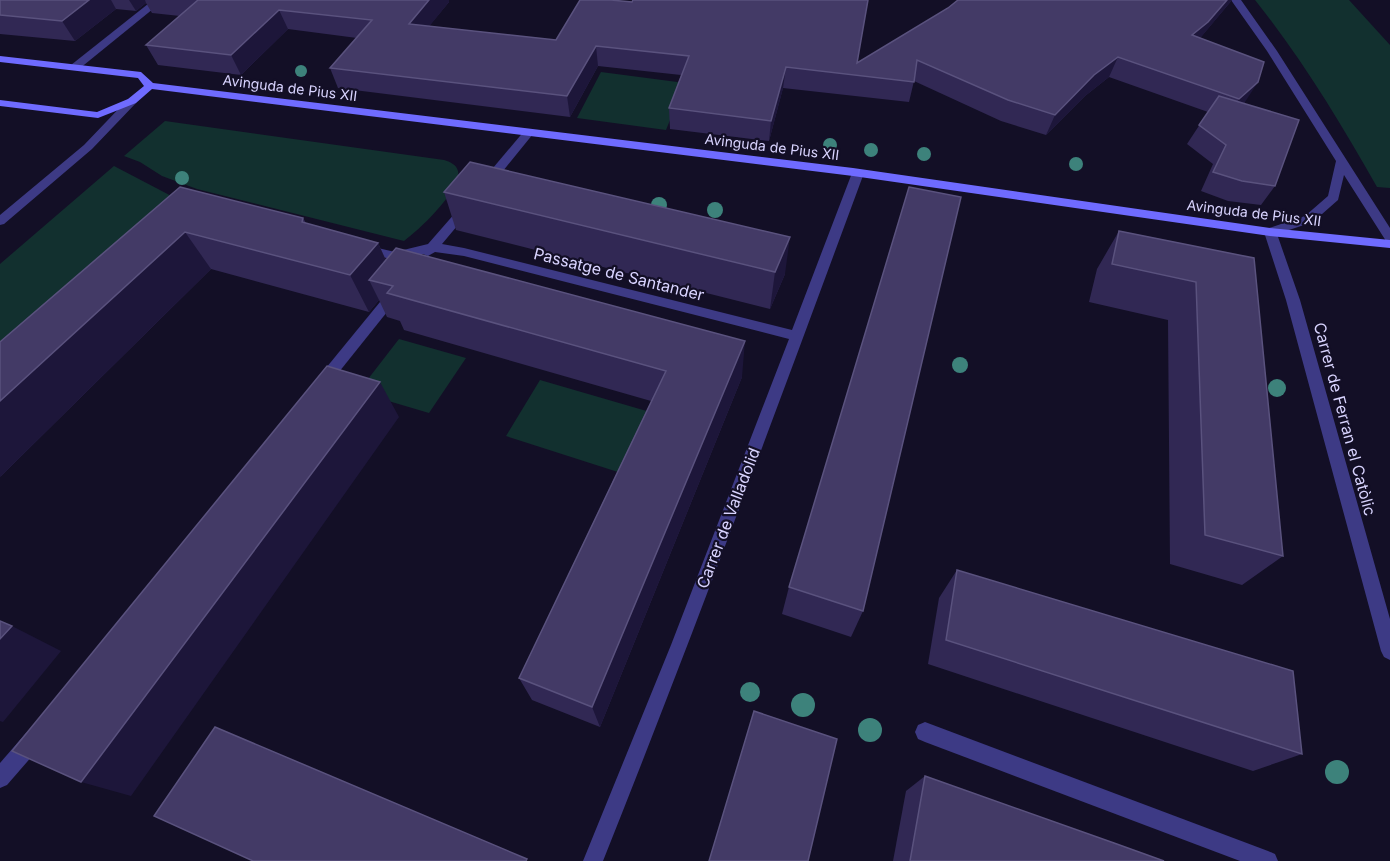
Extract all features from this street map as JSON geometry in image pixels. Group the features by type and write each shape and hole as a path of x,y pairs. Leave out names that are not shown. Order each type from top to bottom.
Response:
{"street":[{"path":"75,68 159,0"},
{"path":"1236,0 1272,51 1390,238"},
{"path":"0,60 141,75 150,86 132,101 116,121 88,147 0,221"},
{"name":"Avinguda de Pius XII","path":"150,86 858,173 1270,232 1390,244"},
{"path":"0,103 98,116 132,101"},
{"path":"418,265 529,132"},
{"path":"1270,232 1309,219 1334,197 1341,162"},
{"name":"Carrer de Valladolid","path":"594,861 680,645 858,173"},
{"name":"Carrer de Ferran el Catòlic","path":"1270,232 1293,300 1390,651"},
{"path":"350,245 394,256 433,247"},
{"name":"Passatge de Santander","path":"433,247 464,252 797,336"},
{"path":"314,392 403,283"},
{"path":"0,778 41,730"},
{"path":"925,732 1268,861"}],"green space":[{"path":"1255,0 1349,0 1390,45 1390,188 1377,187 1320,91"},
{"path":"601,72 685,83 666,130 577,118"},
{"path":"165,121 444,160 456,167 457,179 453,189 438,209 404,241 197,189 162,176 140,162 124,156"},
{"path":"114,166 179,200 0,357 0,264"},
{"path":"399,339 466,358 429,413 358,392"},
{"path":"540,380 650,412 621,473 506,436"}],"building":[{"path":"0,0 89,0 62,21 0,15"},
{"path":"198,0 429,0 409,24 556,40 580,0 632,2 633,0 868,0 857,63 958,0 1227,0 1208,22 1192,35 1264,62 1258,82 1239,99 1118,57 1094,75 1055,115 1008,100 917,60 914,82 786,67 771,121 669,108 689,56 596,46 567,96 330,68 372,20 279,10 231,55 146,45"},
{"path":"1219,96 1299,120 1275,186 1242,181 1213,172 1226,145 1199,125"},
{"path":"470,162 790,237 775,272 444,192"},
{"path":"180,187 303,218 302,222 378,243 350,275 185,232 0,401 0,342"},
{"path":"909,187 961,197 863,611 789,587"},
{"path":"1119,231 1254,258 1283,556 1205,535 1196,282 1112,264"},
{"path":"396,248 745,341 592,707 519,678 666,371 387,293 393,286 369,280"},
{"path":"327,366 380,382 81,782 12,751"},
{"path":"957,570 1293,671 1302,754 946,640"},
{"path":"0,621 12,626 0,639"},
{"path":"754,711 837,739 808,861 709,861"},
{"path":"215,727 527,859 526,861 253,861 154,816"},
{"path":"925,776 1114,843 1164,861 910,861"}]}
